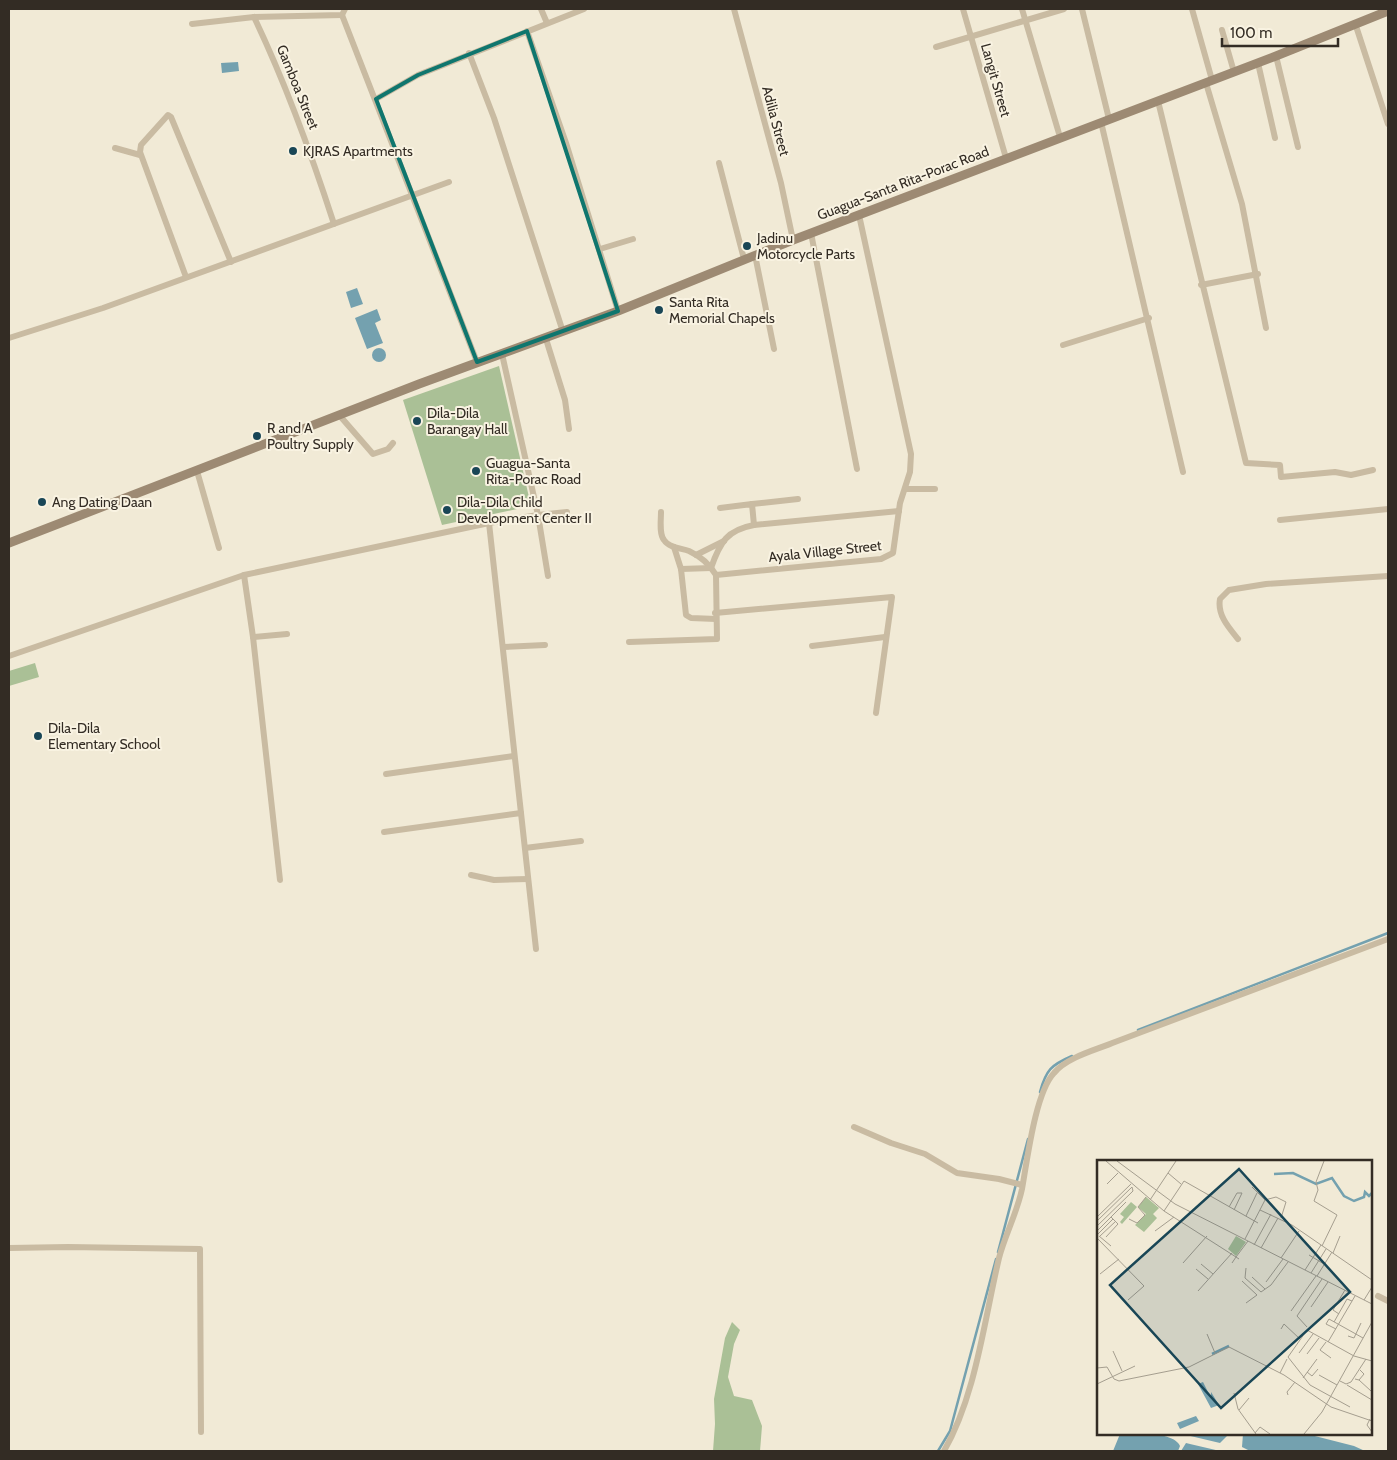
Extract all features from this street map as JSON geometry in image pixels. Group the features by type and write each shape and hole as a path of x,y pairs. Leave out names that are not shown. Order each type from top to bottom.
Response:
{"main road":[{"name":"Guagua-Santa Rita-Porac Road","path":"9,543 477,362 546,339 810,233 860,216 1060,137 1258,63 1388,10"}],"street":[{"path":"541,9 547,23"},
{"path":"376,99 418,75 584,9"},
{"name":"Adilia Street","path":"734,9 780,183 793,240"},
{"name":"Langit Street","path":"963,9 1006,158"},
{"path":"1022,9 1060,137"},
{"path":"936,47 1064,9"},
{"path":"1082,9 1183,472"},
{"path":"1192,9 1242,204 1266,328"},
{"path":"192,24 254,17 343,12 477,362"},
{"name":"Gamboa Street","path":"254,17 276,62 301,127 334,224"},
{"path":"1355,23 1388,124"},
{"path":"1222,30 1234,72"},
{"path":"527,31 600,249 618,311"},
{"path":"469,54 494,118 563,332"},
{"path":"1276,56 1298,147"},
{"path":"1258,63 1275,138"},
{"path":"1158,101 1201,285 1246,463 1280,465 1281,477 1335,472 1351,474 1373,470"},
{"path":"186,277 140,155 141,145 164,118 170,115 231,262"},
{"path":"115,148 140,155"},
{"path":"719,163 744,259"},
{"path":"9,338 102,308 449,182"},
{"name":"Ayala Village Street","path":"716,575 887,558 895,549 899,511 910,472 911,454 860,216"},
{"path":"810,233 857,469"},
{"path":"600,249 633,239"},
{"path":"755,255 774,349"},
{"path":"1201,285 1257,274"},
{"path":"1063,345 1148,318"},
{"path":"546,339 565,400 569,430"},
{"path":"502,354 538,515 548,576"},
{"path":"340,416 373,454 388,449 393,443"},
{"path":"197,471 219,548"},
{"path":"906,489 935,488"},
{"path":"720,508 798,499"},
{"path":"752,504 754,525"},
{"path":"1280,520 1388,509"},
{"path":"711,568 717,552 735,530 754,525 899,511"},
{"path":"9,656 244,575 489,523 567,512"},
{"path":"629,642 717,640 715,616 716,575 696,555 674,547 663,539 661,512"},
{"path":"489,523 536,949"},
{"path":"696,555 725,540"},
{"path":"674,547 681,569 686,615 691,618 892,597 876,713"},
{"path":"681,569 711,568"},
{"path":"244,575 253,637 280,880"},
{"path":"1238,639 1219,610 1220,599 1229,590 1266,584 1388,576"},
{"path":"253,637 288,634"},
{"path":"812,646 885,638"},
{"path":"502,647 545,645"},
{"path":"386,774 514,756"},
{"path":"384,832 521,813"},
{"path":"524,848 581,841"},
{"path":"471,875 494,880 528,879"},
{"path":"944,1451 964,1409 1018,1184 1046,1086 1054,1072 1060,1067 1123,1039 1388,939"},
{"path":"854,1127 925,1154 957,1173 1018,1184"},
{"path":"9,1248 200,1249 201,1432"},
{"path":"1378,1296 1388,1301"}],"highlighted area":[{"path":"527,31 618,311 477,362 376,99 418,75"}],"green space":[{"path":"499,366 531,506 442,525 403,400"},
{"path":"35,663 39,677 9,686 9,671"},
{"path":"732,1322 740,1330 734,1344 728,1377 734,1396 752,1400 762,1426 760,1451 713,1451 714,1399 725,1338"}],"water":[{"path":"238,62 239,71 222,73 221,63"},
{"path":"357,288 363,304 351,308 346,292"},
{"path":"377,309 381,320 375,323 383,343 367,349 355,318"},
{"path":"376,348 382,348 386,355 382,362 376,362 372,358 372,352"},
{"path":"1120,1435 1162,1436 1176,1441 1180,1446 1178,1451 1113,1451"},
{"path":"1186,1435 1228,1435 1220,1443"},
{"path":"1243,1435 1311,1435 1354,1446 1365,1451 1250,1451 1242,1447"},
{"path":"1186,1443 1190,1444 1220,1451 1181,1451"}],"waterway":[{"path":"1138,1030 1388,933"},
{"path":"1040,1092 1050,1069 1072,1056"},
{"path":"998,1252 1028,1139"},
{"path":"938,1451 950,1431 996,1259"}],"place":[{"name":"KJRAS Apartments","path":"293,151"},
{"name":"Jadinu Motorcycle Parts","path":"747,246"},
{"name":"Santa Rita Memorial Chapels","path":"659,310"},
{"name":"Dila-Dila Barangay Hall","path":"417,421"},
{"name":"R and A Poultry Supply","path":"257,436"},
{"name":"Guagua-Santa Rita-Porac Road","path":"476,471"},
{"name":"Ang Dating Daan","path":"42,502"},
{"name":"Dila-Dila Child Development Center II","path":"447,510"},
{"name":"Dila-Dila Elementary School","path":"38,736"}]}
